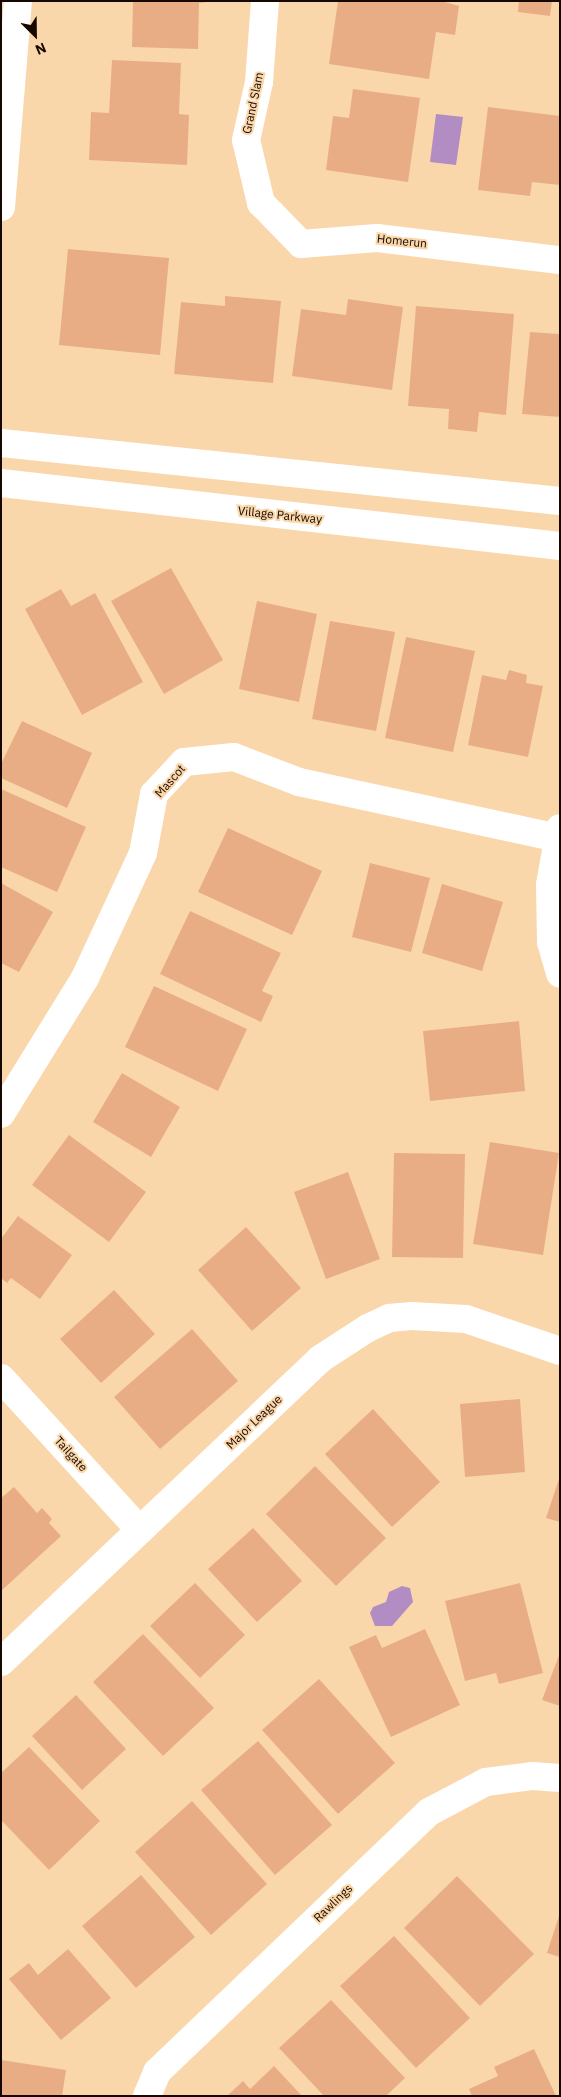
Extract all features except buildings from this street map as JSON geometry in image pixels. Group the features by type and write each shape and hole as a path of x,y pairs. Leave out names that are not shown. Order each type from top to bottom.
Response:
{"street":[{"path":"1,207 18,1"},
{"name":"Grand Slam","path":"262,203 246,140 260,82 265,1"},
{"name":"Homerun","path":"262,203 301,244 378,238 560,260"},
{"path":"1,443 560,501"},
{"name":"Village Parkway","path":"1,483 560,546"},
{"name":"Mascot","path":"1,1114 85,978 143,854 154,794 184,762 234,757 299,782 558,833"},
{"path":"558,833 550,885 550,923 551,942 560,974"},
{"name":"Major League","path":"1,1662 320,1359 368,1328 389,1318 466,1319 560,1350"},
{"name":"Tailgate","path":"1,1378 140,1530"},
{"name":"Rawlings","path":"147,2096 157,2072 429,1812 486,1782 532,1776 560,1778"}],"shaded area":[{"path":"436,114 463,117 456,165 430,162"},
{"path":"402,1586 410,1588 413,1602 392,1626 375,1626 370,1613 373,1607 386,1602 389,1592"}]}
